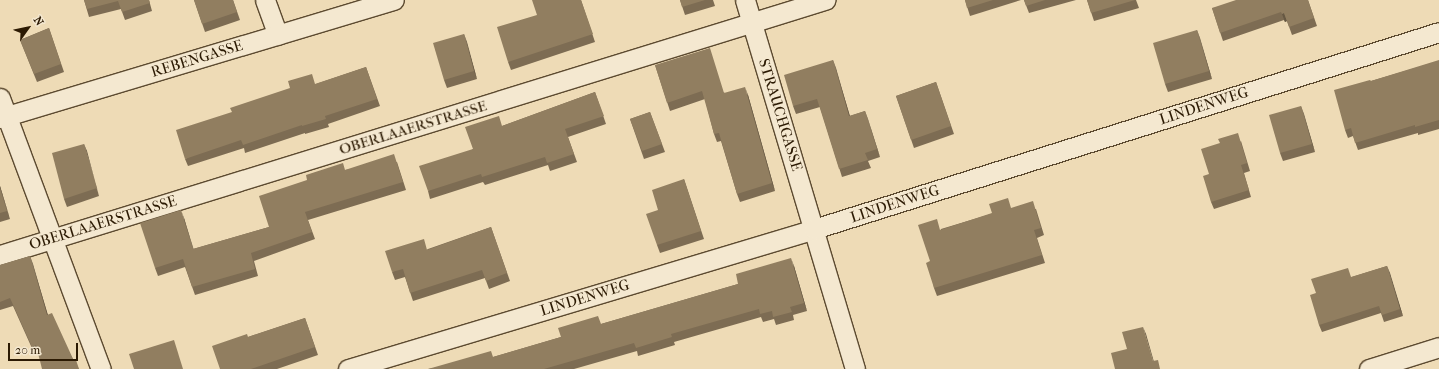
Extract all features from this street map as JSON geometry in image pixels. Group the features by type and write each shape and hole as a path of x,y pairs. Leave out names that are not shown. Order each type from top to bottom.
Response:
{"street":[{"path":"266,0 278,35"},
{"name":"REBENGASSE","path":"3,117 394,0"},
{"name":"STRAUCHGASSE","path":"745,0 855,369"},
{"name":"OBERLAAERSTRASSE","path":"0,254 825,0"},
{"name":"LINDENWEG","path":"348,369 814,229 1439,32"},
{"path":"0,98 3,117 52,239 101,369"},
{"path":"1369,369 1439,347"}],"building":[{"path":"84,0 149,0 150,3 122,12 118,1 87,9"},
{"path":"194,0 233,0 237,12 202,24"},
{"path":"532,0 581,0 593,34 508,62 497,27 537,15"},
{"path":"680,0 705,0 682,7"},
{"path":"965,0 993,0 967,8"},
{"path":"1024,0 1045,0 1026,6"},
{"path":"1087,0 1135,0 1091,13"},
{"path":"1236,0 1308,0 1314,18 1289,27 1284,13 1282,14 1281,12 1220,33 1212,8"},
{"path":"49,28 61,64 34,74 20,40"},
{"path":"1197,30 1209,71 1165,84 1153,43"},
{"path":"464,34 474,71 444,80 433,43"},
{"path":"710,48 724,93 745,87 772,183 737,194 719,133 714,134 702,91 667,103 655,65"},
{"path":"833,60 849,116 865,111 877,149 865,153 868,160 839,169 817,99 793,106 784,75"},
{"path":"1439,60 1439,120 1415,127 1415,125 1355,143 1351,128 1345,130 1334,90 1370,80 1371,81"},
{"path":"366,67 377,99 325,116 326,119 302,125 243,145 241,140 185,159 176,130 232,112 230,108 290,88 288,81 312,74 315,84"},
{"path":"936,82 951,126 911,140 896,96"},
{"path":"595,92 604,116 565,129 574,154 547,163 545,157 482,177 481,174 428,191 419,166 473,149 465,127 499,116 502,126"},
{"path":"1301,106 1312,144 1280,153 1269,115"},
{"path":"650,112 662,144 642,151 630,119"},
{"path":"1238,133 1247,163 1241,165 1249,190 1211,202 1203,176 1209,174 1201,149 1220,143 1218,139"},
{"path":"84,144 97,188 64,199 52,153"},
{"path":"394,154 403,182 305,212 312,232 251,253 255,269 192,287 183,259 155,268 140,223 181,210 193,249 269,227 259,196 307,180 306,175 343,163 345,170"},
{"path":"684,179 701,231 657,245 646,214 658,210 652,190"},
{"path":"0,188 7,211 0,213"},
{"path":"1008,198 1011,208 1033,201 1041,228 1034,230 1042,255 934,288 926,263 930,261 918,225 937,219 940,230 992,213 989,204"},
{"path":"491,227 507,273 486,281 482,270 410,293 403,269 392,272 385,251 424,239 427,250"},
{"path":"30,256 47,315 52,313 74,361 76,360 79,369 42,369 36,345 32,347 10,298 0,302 0,265"},
{"path":"791,258 804,303 790,307 792,312 773,317 772,311 760,314 759,309 671,334 672,337 636,348 634,343 544,369 428,369 491,351 493,357 561,337 558,328 598,316 601,324 738,284 736,274"},
{"path":"1387,266 1400,309 1382,315 1379,306 1319,325 1310,295 1316,293 1311,279 1348,268 1351,277"},
{"path":"305,318 315,347 251,369 220,369 212,346 247,334 248,337"},
{"path":"1143,327 1153,361 1158,360 1160,369 1115,369 1111,353 1127,349 1122,332"},
{"path":"174,340 183,369 134,369 129,354"}]}
